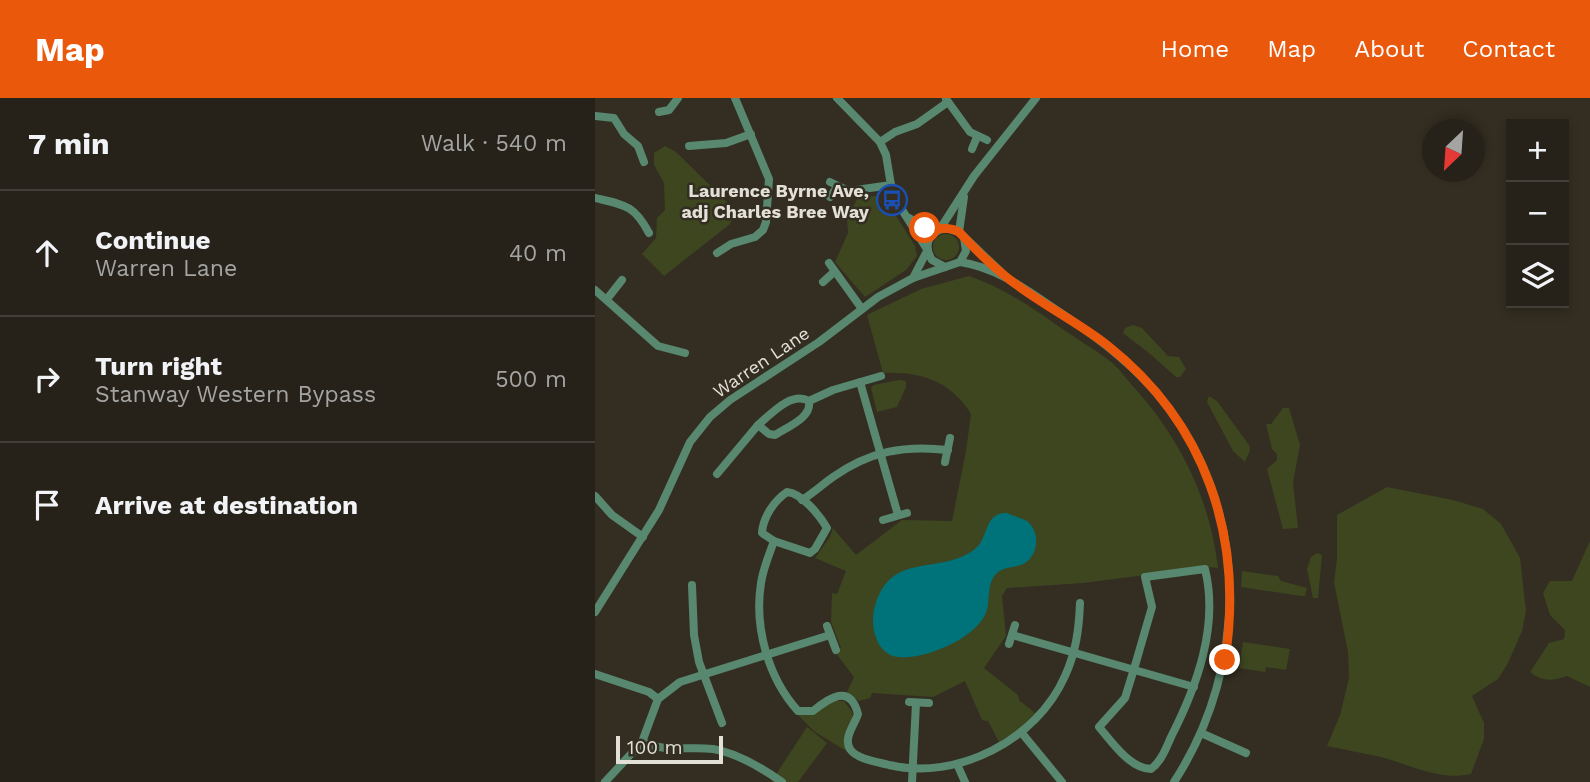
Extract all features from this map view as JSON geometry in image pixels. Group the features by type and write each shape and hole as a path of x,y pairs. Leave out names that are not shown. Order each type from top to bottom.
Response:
{"street":[{"path":"659,112 669,110 678,98"},
{"path":"717,253 731,244 755,237 766,222 769,179 735,98"},
{"path":"837,98 880,142 897,202 932,260 945,267"},
{"path":"913,278 927,250 928,240 1036,98"},
{"path":"880,142 895,132 917,124 947,100 967,128 987,140"},
{"path":"595,116 614,118 624,134 638,146 644,162"},
{"path":"688,146 726,143 751,134"},
{"path":"972,149 977,136"},
{"path":"830,197 833,184 854,191 891,186"},
{"path":"967,187 959,221 966,251 960,262 1005,276"},
{"path":"595,198 631,207 649,233"},
{"path":"907,217 925,228 950,228 961,235 1005,276 1083,328 1139,374 1161,398 1182,428 1201,464 1226,539 1231,599 1225,660 1218,689 1201,733 1174,782"},
{"name":"Warren Lane","path":"595,612 659,510 690,442 710,417 862,309 913,278 960,262"},
{"path":"829,263 862,309"},
{"path":"823,282 835,272"},
{"path":"607,299 622,280"},
{"path":"595,290 658,346 685,353"},
{"path":"673,351 675,342"},
{"path":"809,401 881,376"},
{"path":"860,382 898,515"},
{"path":"717,474 758,425 778,408 794,398 809,401"},
{"path":"758,425 775,436 807,414 809,401"},
{"path":"945,462 950,438"},
{"path":"802,500 834,476 880,452 914,448 948,450"},
{"path":"787,492 794,492 827,528 810,553 774,541 764,536 763,521 787,492"},
{"path":"595,496 612,515 643,537"},
{"path":"883,520 907,513"},
{"path":"774,541 761,583 761,631 767,655 789,700 798,711 813,711 829,697 842,695 852,701 857,714 848,740 850,750 856,755 878,762 912,768 957,764 1000,747 1021,732 1044,711 1065,677 1079,631 1080,603"},
{"path":"1205,569 1210,598 1200,668 1188,704 1160,758 1151,769 1144,769 1128,759 1099,727 1125,698 1134,669 1151,607 1145,577 1205,569"},
{"path":"692,585 694,635 702,674 722,723"},
{"path":"1015,625 1011,639 1074,652 1194,687"},
{"path":"605,782 642,742 658,699 680,681 767,655 829,630 836,650"},
{"path":"595,674 649,692 658,699"},
{"path":"912,782 913,703 929,703"},
{"path":"1021,732 1062,782"},
{"path":"1201,733 1246,753"},
{"path":"642,742 660,750 695,748 736,755 768,778 782,782"},
{"path":"957,764 965,782"}],"green space":[{"path":"665,146 676,152 734,209 734,216 730,224 664,276 642,254 656,238 657,218 665,210 664,183 654,165 654,153"},
{"path":"881,196 915,246 917,256 906,270 865,297 835,262 848,233 847,219 858,197"},
{"path":"946,234 955,238 959,247 955,256 946,260 937,256 933,247 937,238"},
{"path":"969,276 1028,305 1113,363 1121,372 1164,425 1189,469 1208,517 1218,568 1083,583 1007,588 1002,596 1006,636 984,668 1018,695 1019,700 1035,713 1019,729 999,742 988,721 982,720 965,681 933,697 872,693 870,698 859,701 847,692 854,677 835,652 841,648 831,622 832,593 837,594 846,571 815,558 833,528 856,555 902,520 952,521 971,414 954,393 933,380 910,374 883,373 867,315 921,289"},
{"path":"1133,325 1142,328 1168,356 1179,357 1186,369 1180,377 1176,377 1123,333 1125,328"},
{"path":"899,380 906,381 906,387 897,407 877,412 871,388"},
{"path":"1209,396 1217,401 1249,445 1250,450 1245,462 1233,451 1207,402"},
{"path":"1283,408 1289,408 1300,445 1293,483 1298,528 1283,529 1267,469 1277,460 1277,454 1272,449 1266,424 1271,424"},
{"path":"1387,487 1483,509 1501,524 1520,558 1526,611 1522,631 1498,679 1472,696 1484,723 1484,739 1471,774 1436,774 1381,757 1327,746 1340,715 1349,678 1348,652 1334,582 1337,515"},
{"path":"1590,541 1590,687 1567,676 1548,680 1539,678 1530,672 1549,643 1564,639 1565,630 1550,615 1543,593 1550,581 1572,581"},
{"path":"1317,553 1322,555 1318,598 1313,598 1307,569 1311,557"},
{"path":"1242,571 1278,576 1281,581 1307,588 1305,596 1241,587"},
{"path":"1243,642 1290,649 1286,670 1266,667 1265,672 1239,668"},
{"path":"833,701 844,701 853,713 845,747 848,752 815,732 797,714 810,715"},
{"path":"807,727 827,743 798,782 771,782"}],"water":[{"path":"1007,513 1031,525 1036,536 1035,548 1025,563 1002,570 993,578 987,610 975,628 943,648 919,655 897,657 884,650 876,638 873,616 882,589 892,577 904,570 961,557 975,549 994,517"}],"place":[{"name":"Laurence Byrne Ave, adj Charles Bree Way","path":"892,200"}],"route":[{"path":"925,228 936,231 950,228 959,232 1005,276 1108,347 1161,398 1182,428 1209,482 1226,539 1231,599 1225,660"}]}
